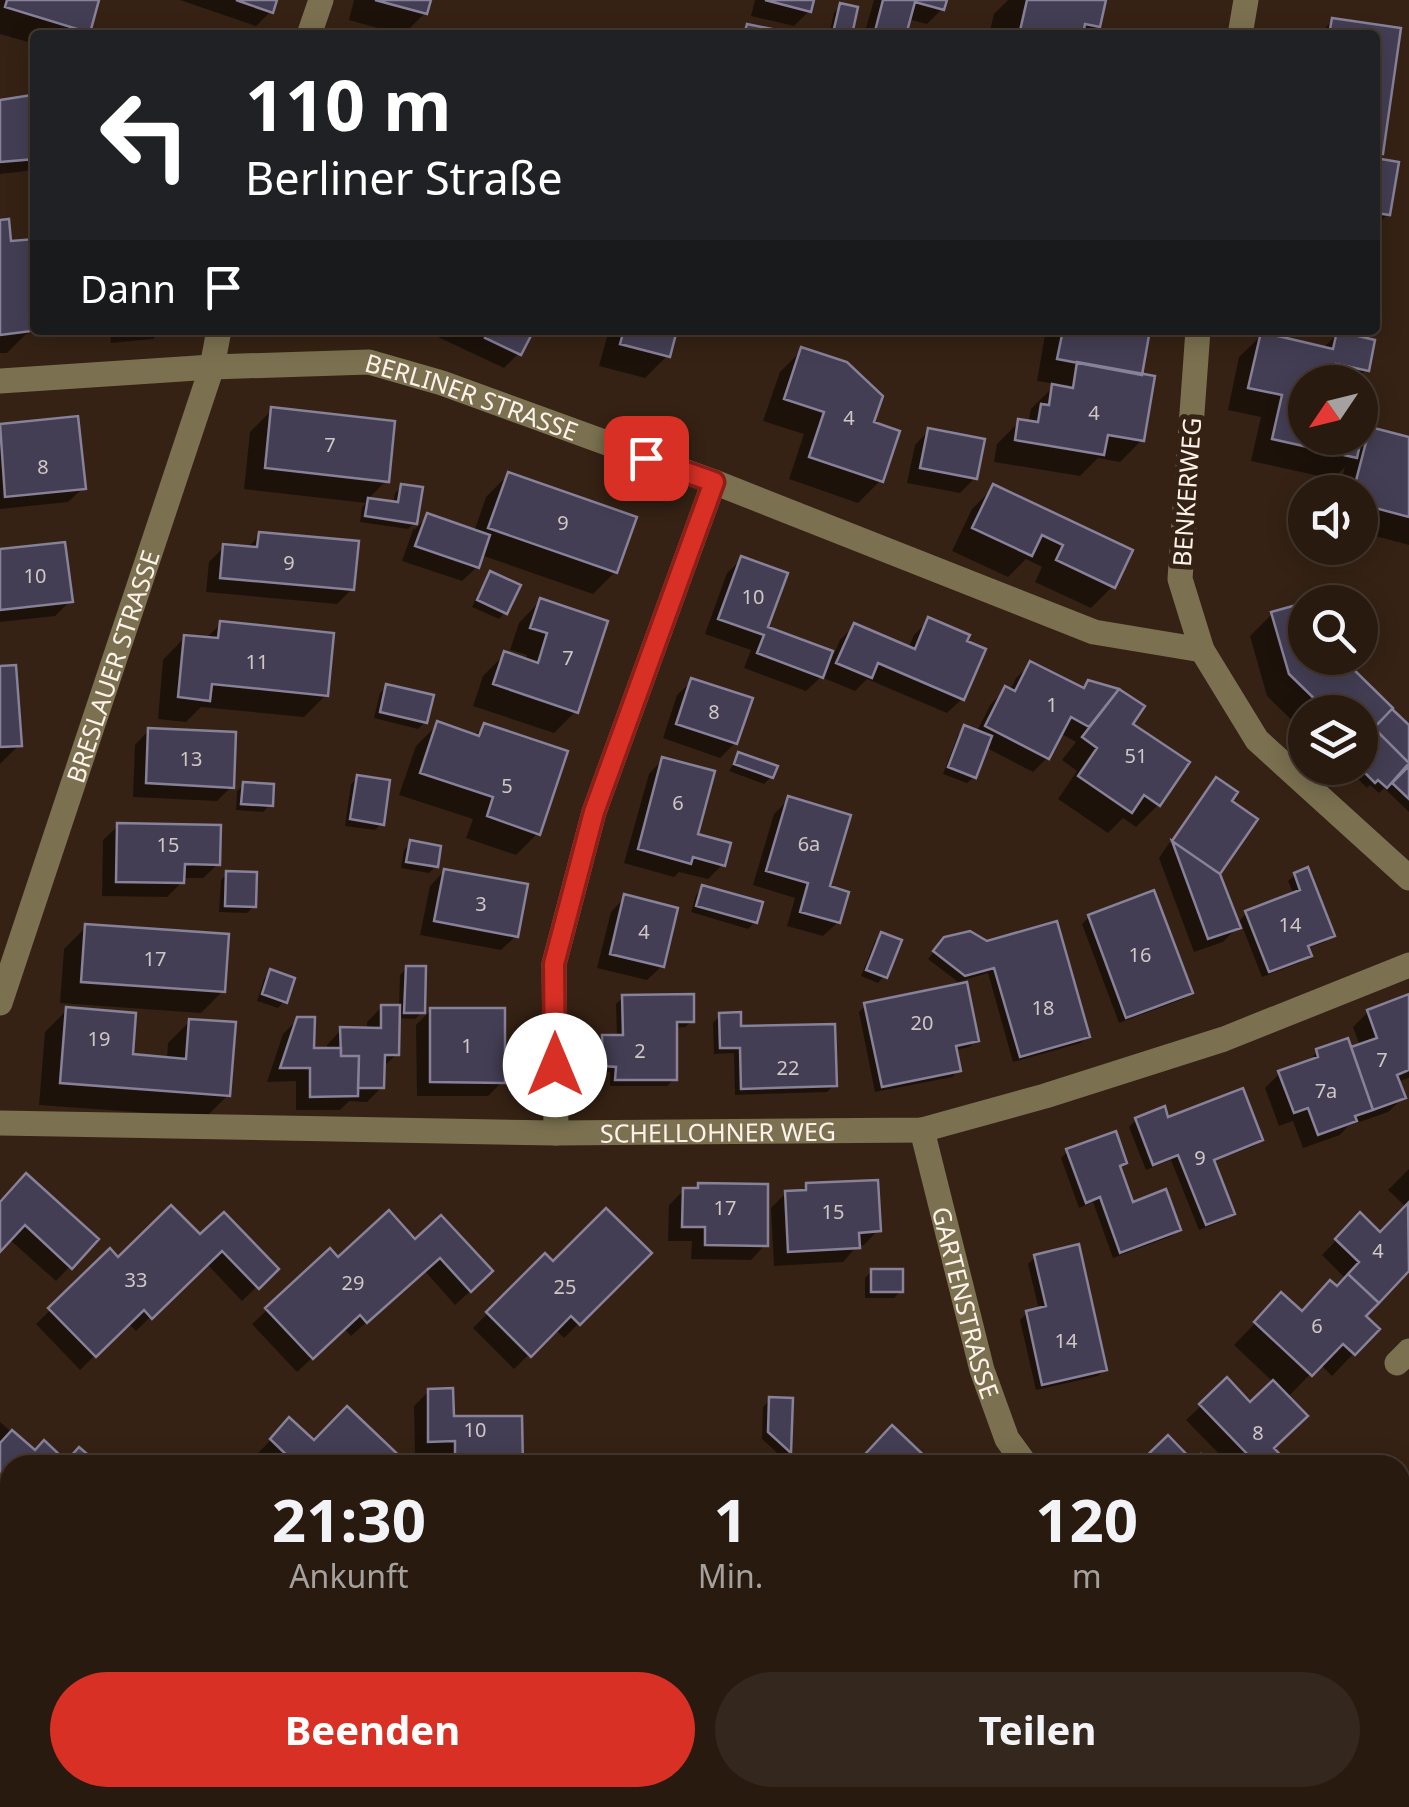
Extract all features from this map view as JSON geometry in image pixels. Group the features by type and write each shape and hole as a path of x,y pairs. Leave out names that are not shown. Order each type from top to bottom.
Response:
{"street":[{"path":"311,30 321,0"},
{"path":"1241,30 1246,0"},
{"name":"BRESLAUER STRASSE","path":"0,1002 212,366 218,335"},
{"name":"BENKERWEG","path":"1198,335 1180,579 1202,650 1257,740 1409,878"},
{"name":"BERLINER STRASSE","path":"0,381 212,366 369,362 442,383 714,482 1094,632 1202,650"},
{"path":"556,1133 554,964 594,812 714,482"},
{"name":"SCHELLOHNER WEG","path":"0,1123 556,1133 922,1130 1224,1039 1409,965"},
{"name":"GARTENSTRASSE","path":"922,1130 982,1370 1007,1439 1019,1455"}],"building":[{"path":"7,0 99,0 91,30 5,7"},
{"path":"236,0 277,0 273,13"},
{"path":"375,0 431,0 427,14"},
{"path":"765,0 814,0 811,12"},
{"path":"883,0 947,0 944,10 915,2 907,30 875,30"},
{"path":"1027,0 1106,0 1100,27 1085,24 1084,30 1020,30"},
{"path":"840,3 858,7 853,30 834,30"},
{"path":"1332,18 1401,28 1383,154 1380,30 1330,30"},
{"path":"747,24 777,30 745,30"},
{"path":"30,95 30,159 0,162 0,100"},
{"path":"1380,159 1399,162 1390,215 1380,214"},
{"path":"9,219 11,241 30,239 30,331 0,335 0,220"},
{"path":"486,335 531,335 521,355 485,338"},
{"path":"623,335 676,335 670,357 620,344"},
{"path":"1062,335 1149,335 1142,375 1057,359"},
{"path":"1260,335 1333,349 1336,335 1375,340 1370,365 1288,365 1288,443 1272,439 1282,395 1248,388"},
{"path":"801,347 847,362 883,396 874,422 900,431 883,482 809,457 824,412 784,399"},
{"path":"1077,362 1155,376 1144,441 1108,435 1104,455 1015,440 1018,419 1038,422 1041,404 1049,405 1052,384 1073,388"},
{"path":"271,407 395,421 389,482 265,468"},
{"path":"78,416 86,489 5,497 0,424"},
{"path":"928,428 985,439 977,479 920,468"},
{"path":"1378,429 1409,437 1409,517 1378,509 1378,475 1357,475 1363,455 1378,455"},
{"path":"508,472 637,517 617,573 488,528"},
{"path":"401,484 423,487 417,524 365,516 368,498 398,502"},
{"path":"993,484 1133,550 1115,588 1056,560 1063,545 1042,535 1032,556 972,528"},
{"path":"427,513 490,535 479,568 415,546"},
{"path":"259,532 359,541 354,590 220,578 223,544 257,547"},
{"path":"65,542 73,602 0,610 0,549"},
{"path":"741,556 788,573 768,627 833,651 823,678 757,653 764,635 718,619"},
{"path":"490,571 521,585 507,614 477,600"},
{"path":"540,598 608,621 578,713 493,684 504,651 538,663 547,633 530,628"},
{"path":"1288,608 1288,671 1271,612"},
{"path":"928,617 970,635 967,641 986,649 964,700 878,663 872,678 836,663 854,623 915,649"},
{"path":"220,621 334,633 328,696 212,684 210,701 178,697 184,635 218,638"},
{"path":"1030,661 1084,688 1088,680 1119,689 1089,727 1071,717 1049,759 985,726 1005,686 1015,691"},
{"path":"16,665 22,746 0,747 0,666"},
{"path":"1290,675 1359,675 1393,708 1378,723 1378,695 1311,695"},
{"path":"691,678 753,698 737,744 676,724"},
{"path":"386,684 434,695 427,723 380,712"},
{"path":"1119,689 1145,706 1133,724 1190,762 1160,806 1144,795 1132,813 1078,776 1097,748 1082,737"},
{"path":"1392,709 1409,725 1409,763 1378,732 1378,724"},
{"path":"437,721 479,736 484,723 568,751 540,835 487,816 493,797 420,773"},
{"path":"964,725 992,736 976,778 948,767"},
{"path":"148,728 236,732 234,788 146,783"},
{"path":"1378,732 1409,763 1387,788 1378,780"},
{"path":"738,752 778,766 773,778 734,764"},
{"path":"662,757 715,771 698,834 731,843 725,866 693,857 691,864 638,849"},
{"path":"1409,766 1409,799 1392,783"},
{"path":"357,775 390,780 384,825 350,819"},
{"path":"1216,777 1238,792 1232,801 1258,819 1220,874 1172,841"},
{"path":"243,782 274,784 273,806 241,804"},
{"path":"788,796 851,815 830,886 849,892 840,923 800,912 808,883 766,871"},
{"path":"117,823 221,825 220,865 185,864 184,883 116,882"},
{"path":"410,840 441,846 438,867 406,862"},
{"path":"1172,841 1220,874 1241,928 1208,939"},
{"path":"1308,867 1335,936 1308,946 1312,956 1269,972 1245,911 1300,890 1294,873"},
{"path":"444,869 528,884 518,937 434,921"},
{"path":"226,871 257,872 256,907 225,906"},
{"path":"702,885 763,902 757,923 696,906"},
{"path":"1154,890 1193,993 1126,1018 1088,915"},
{"path":"624,894 678,908 664,967 610,954"},
{"path":"1057,921 1090,1037 1020,1057 994,968 965,976 933,951 944,937 970,931 987,941"},
{"path":"85,924 229,934 225,992 81,982"},
{"path":"881,932 902,940 887,978 866,970"},
{"path":"406,966 426,966 425,1013 404,1013"},
{"path":"270,969 295,978 287,1003 262,994"},
{"path":"967,982 979,1041 956,1046 961,1071 882,1087 864,1003"},
{"path":"694,994 694,1022 677,1022 677,1080 615,1080 616,1067 603,1066 602,1035 623,1035 622,995"},
{"path":"1409,994 1409,1070 1397,1075 1406,1098 1373,1110 1351,1047 1377,1038 1367,1010"},
{"path":"381,1005 400,1005 399,1055 385,1055 384,1088 358,1088 359,1056 341,1056 340,1027 381,1028"},
{"path":"66,1007 136,1013 133,1054 186,1059 189,1019 236,1022 230,1096 60,1083"},
{"path":"430,1008 505,1008 505,1083 430,1082"},
{"path":"741,1012 741,1026 835,1024 837,1086 741,1089 740,1048 720,1048 719,1013"},
{"path":"297,1017 315,1017 314,1048 341,1048 341,1056 359,1056 358,1096 310,1097 310,1068 280,1068"},
{"path":"1348,1038 1373,1110 1355,1116 1357,1121 1318,1135 1308,1108 1294,1113 1278,1071 1318,1057 1316,1049"},
{"path":"1243,1088 1263,1140 1214,1160 1235,1214 1206,1225 1178,1155 1153,1165 1135,1118 1165,1106 1168,1117"},
{"path":"1116,1131 1127,1163 1120,1166 1133,1202 1166,1189 1181,1230 1120,1253 1100,1197 1086,1203 1066,1149"},
{"path":"26,1173 99,1239 72,1269 25,1225 0,1252 0,1202"},
{"path":"878,1180 881,1231 859,1233 860,1248 788,1252 785,1191 806,1190 806,1183"},
{"path":"698,1183 768,1184 768,1246 705,1245 705,1227 682,1227 683,1188 698,1188"},
{"path":"1408,1203 1409,1271 1379,1303 1348,1274 1359,1262 1335,1239 1360,1212 1380,1232"},
{"path":"171,1205 200,1234 224,1212 279,1269 259,1289 222,1251 152,1319 144,1310 96,1357 48,1308 110,1248 118,1257"},
{"path":"606,1208 652,1253 580,1325 571,1316 531,1357 486,1312 545,1253 553,1261"},
{"path":"389,1210 415,1239 441,1215 493,1271 471,1292 440,1258 367,1323 360,1315 313,1359 265,1308 330,1248 338,1257"},
{"path":"1079,1244 1107,1370 1042,1385 1026,1311 1046,1306 1034,1255"},
{"path":"871,1269 903,1269 903,1292 871,1292"},
{"path":"1348,1274 1379,1303 1366,1316 1380,1329 1355,1355 1343,1344 1312,1376 1254,1322 1281,1292 1302,1311 1330,1280 1337,1286"},
{"path":"1227,1377 1250,1402 1273,1380 1308,1416 1274,1448 1281,1455 1248,1455 1199,1404"},
{"path":"453,1388 454,1416 522,1416 523,1455 455,1455 455,1441 428,1442 428,1389"},
{"path":"769,1397 793,1398 791,1453 768,1432"},
{"path":"347,1406 398,1455 287,1455 270,1439 289,1417 314,1440"},
{"path":"892,1425 924,1455 864,1455"},
{"path":"12,1430 35,1450 44,1440 60,1455 0,1455 0,1443"},
{"path":"1168,1435 1187,1455 1147,1455"},
{"path":"79,1447 88,1455 72,1455"}],"route":[{"path":"555,1065 554,964 594,812 714,482 646,458"}]}
